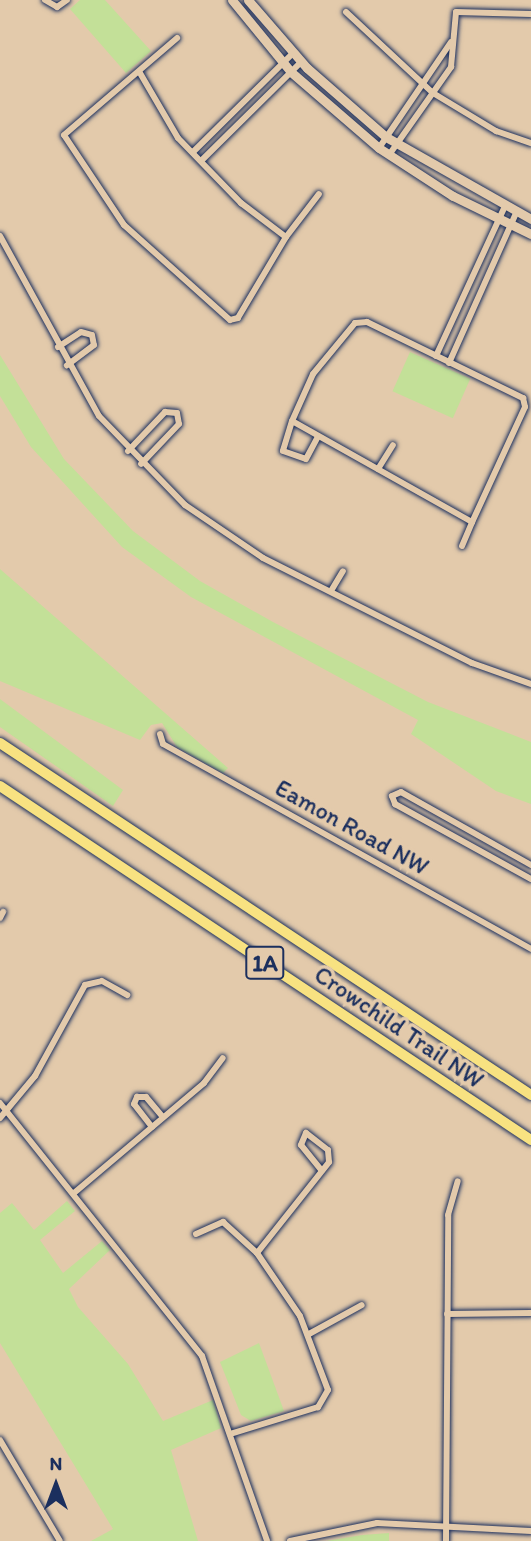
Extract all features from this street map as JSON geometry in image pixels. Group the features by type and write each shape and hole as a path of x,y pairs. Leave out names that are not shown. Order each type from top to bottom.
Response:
{"highway":[{"name":"Crowchild Trail NW","path":"0,743 531,1096"},
{"name":"Crowchild Trail NW","path":"0,786 531,1140"}],"street":[{"path":"45,0 57,7 67,0"},
{"path":"232,0 291,72 379,148 498,220 531,234"},
{"path":"248,0 301,62 386,137 504,208 531,219"},
{"path":"346,12 433,93 496,131 531,143"},
{"path":"389,155 451,67 456,12 531,14"},
{"path":"177,38 64,135 124,225 230,320 238,318 286,237 319,194"},
{"path":"379,148 425,86 452,40"},
{"path":"193,152 293,53"},
{"path":"201,161 301,62"},
{"path":"139,73 201,161 286,237"},
{"path":"436,356 504,208"},
{"path":"449,363 516,213"},
{"path":"0,236 67,365 128,451 219,532 472,663 531,684"},
{"path":"318,436 306,459 283,451 292,421 313,374 355,323 367,322 523,398 526,407 462,546"},
{"path":"58,347 81,332 92,335 94,345 67,365"},
{"path":"128,451 165,412 177,413 179,424 141,464"},
{"path":"292,421 472,522"},
{"path":"379,469 393,445"},
{"path":"331,591 343,571"},
{"name":"Eamon Road NW","path":"160,734 163,744 531,949"},
{"path":"531,865 401,792 392,796 395,804 531,879"},
{"path":"0,1118 35,1076 85,985 102,981 127,995"},
{"path":"74,1193 163,1118 223,1058"},
{"path":"152,1126 136,1107 137,1097 146,1097 163,1118"},
{"path":"0,1103 193,1342 233,1433 267,1541"},
{"path":"257,1253 321,1170 328,1150 306,1133 301,1144 321,1170"},
{"path":"446,1541 448,1214 458,1181"},
{"path":"197,1234 223,1222 257,1253 309,1334 328,1390 325,1401 233,1433"},
{"path":"309,1334 362,1305"},
{"path":"447,1314 531,1313"},
{"path":"0,1440 60,1541"},
{"path":"290,1541 366,1523 446,1524 531,1531"}],"green space":[{"path":"80,0 105,0 151,51 126,73 70,9"},
{"path":"410,352 470,379 453,418 393,391"},
{"path":"0,355 64,459 133,531 200,581 273,622 428,702 531,742 531,804 496,791 411,734 418,720 191,597 122,547 31,447 0,396"},
{"path":"0,569 228,768 223,773 177,747 162,723 151,725 140,740 0,681"},
{"path":"0,699 123,790 113,806 0,727"},
{"path":"67,1201 75,1211 40,1240 63,1273 102,1241 110,1250 69,1289 78,1307 128,1364 163,1421 213,1400 221,1428 171,1450 198,1541 91,1541 113,1529 0,1343 0,1213 12,1203 34,1230"},
{"path":"259,1343 284,1411 251,1421 241,1415 220,1362"},
{"path":"389,1533 389,1541 326,1541 362,1535"}]}
